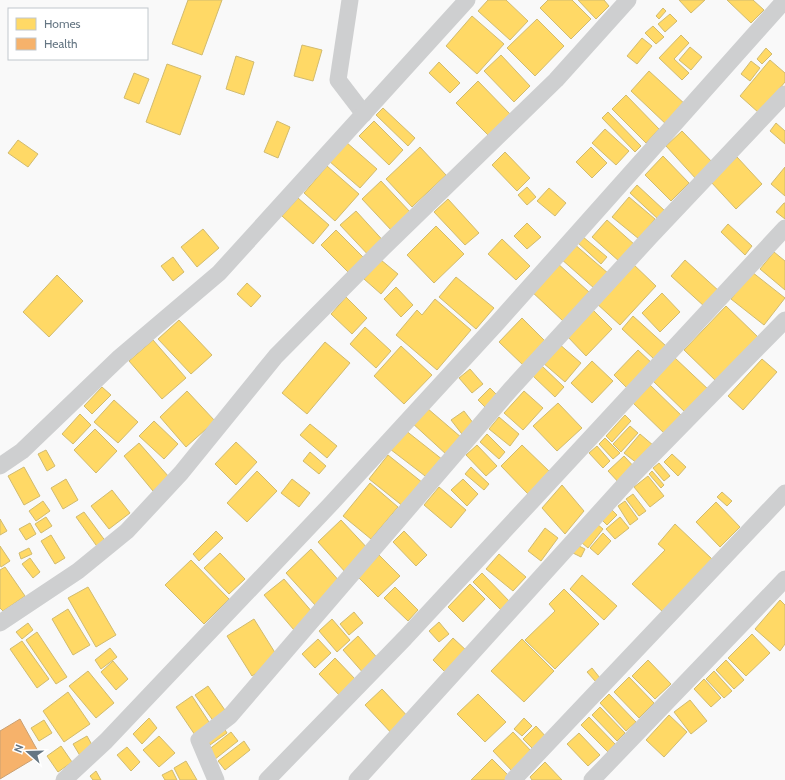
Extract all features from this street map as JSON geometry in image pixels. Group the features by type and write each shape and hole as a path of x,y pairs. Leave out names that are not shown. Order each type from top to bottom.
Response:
{"street":[{"path":"350,0 338,80 364,114"},
{"path":"0,466 22,451 120,357 218,273 467,0"},
{"path":"0,623 78,571 127,532 181,473 276,356 382,249 556,80 628,0"},
{"path":"64,780 106,741 329,506 498,322 785,0"},
{"path":"216,780 199,740 230,716 510,390 650,237 785,94"},
{"path":"267,780 405,638 785,228"},
{"path":"357,780 635,473 785,320"},
{"path":"513,780 785,493"},
{"path":"592,780 785,579"}],"building: Homes":[{"path":"188,0 222,0 202,55 172,44"},
{"path":"488,0 506,0 528,21 510,40 478,11"},
{"path":"548,0 572,0 591,19 571,39 540,8"},
{"path":"578,0 604,0 609,6 596,19"},
{"path":"679,0 705,0 691,13"},
{"path":"727,0 753,0 764,10 751,23"},
{"path":"663,8 666,11 659,19 656,16"},
{"path":"670,14 677,21 665,32 658,24"},
{"path":"472,16 504,44 477,74 446,46"},
{"path":"537,19 564,46 535,76 507,48"},
{"path":"653,26 664,37 656,44 645,33"},
{"path":"681,35 689,43 674,59 689,73 682,80 659,58"},
{"path":"642,38 652,46 637,64 627,56"},
{"path":"302,45 322,50 313,81 294,76"},
{"path":"690,47 702,57 691,70 679,60"},
{"path":"766,48 772,54 762,64 757,59"},
{"path":"501,55 530,86 514,102 484,71"},
{"path":"236,56 254,62 244,95 226,89"},
{"path":"770,60 785,73 785,82 759,113 740,96"},
{"path":"751,61 760,68 750,81 741,74"},
{"path":"439,62 460,83 450,93 429,73"},
{"path":"167,64 201,76 180,135 146,122"},
{"path":"649,71 687,106 668,126 631,91"},
{"path":"134,73 149,79 139,104 124,98"},
{"path":"478,81 510,114 489,136 456,103"},
{"path":"626,95 659,129 646,143 612,109"},
{"path":"383,108 415,138 408,146 376,115"},
{"path":"608,112 641,146 635,152 602,118"},
{"path":"277,121 290,127 278,158 264,152"},
{"path":"374,121 403,150 389,165 359,136"},
{"path":"776,123 785,131 785,144 770,131"},
{"path":"605,129 629,151 616,165 592,143"},
{"path":"682,131 714,164 697,180 666,146"},
{"path":"18,140 38,154 28,167 8,153"},
{"path":"346,142 377,169 360,188 329,161"},
{"path":"420,147 446,175 412,207 386,179"},
{"path":"591,147 607,163 592,178 576,162"},
{"path":"505,152 530,178 517,191 492,165"},
{"path":"663,156 689,183 671,201 645,175"},
{"path":"737,157 762,184 736,209 711,182"},
{"path":"327,166 359,194 335,221 304,193"},
{"path":"785,167 785,196 771,184"},
{"path":"381,181 411,213 392,231 362,199"},
{"path":"637,185 665,211 658,219 630,193"},
{"path":"527,187 536,197 527,205 518,195"},
{"path":"549,188 566,203 555,216 537,201"},
{"path":"629,197 655,219 639,239 612,217"},
{"path":"298,198 329,225 313,244 282,216"},
{"path":"448,199 479,233 465,245 434,212"},
{"path":"785,203 785,219 776,212"},
{"path":"356,211 388,246 373,260 340,225"},
{"path":"607,220 635,245 620,262 592,237"},
{"path":"527,223 541,237 527,249 514,236"},
{"path":"728,224 752,246 745,255 721,232"},
{"path":"436,226 464,254 434,283 407,255"},
{"path":"203,229 219,248 197,267 181,247"},
{"path":"336,230 370,264 355,279 321,245"},
{"path":"582,236 607,257 601,264 577,242"},
{"path":"502,239 530,266 516,280 488,254"},
{"path":"573,243 609,274 595,289 560,258"},
{"path":"774,252 785,261 785,290 760,269"},
{"path":"173,257 184,272 173,281 161,266"},
{"path":"381,260 398,274 381,294 364,279"},
{"path":"685,260 720,292 705,307 671,276"},
{"path":"556,262 589,292 563,321 530,290"},
{"path":"632,263 656,286 620,325 595,302"},
{"path":"752,272 785,298 764,325 731,299"},
{"path":"57,275 83,301 49,337 23,312"},
{"path":"456,277 494,308 476,329 439,297"},
{"path":"247,283 261,296 251,307 237,294"},
{"path":"396,287 413,305 401,317 384,299"},
{"path":"662,293 680,312 660,332 642,313"},
{"path":"346,297 367,318 352,334 331,314"},
{"path":"435,299 471,330 437,370 396,335 417,310 422,315"},
{"path":"726,306 759,338 717,382 684,350"},
{"path":"593,310 612,329 586,356 567,336"},
{"path":"633,316 666,346 654,359 622,329"},
{"path":"522,318 547,343 524,366 499,342"},
{"path":"179,320 212,355 191,374 158,339"},
{"path":"365,327 391,351 376,368 350,344"},
{"path":"153,340 186,378 162,399 129,361"},
{"path":"325,342 350,363 307,414 282,393"},
{"path":"558,343 581,363 565,382 542,362"},
{"path":"401,346 432,375 404,404 374,376"},
{"path":"638,350 655,366 631,392 614,375"},
{"path":"675,358 710,391 688,415 653,381"},
{"path":"762,359 777,372 743,410 728,396"},
{"path":"592,361 613,381 592,403 571,383"},
{"path":"542,366 564,387 555,397 533,376"},
{"path":"470,369 483,384 472,393 459,378"},
{"path":"650,385 684,418 667,436 633,403"},
{"path":"102,387 111,395 92,414 84,406"},
{"path":"490,388 499,397 487,409 478,400"},
{"path":"187,391 215,421 186,447 160,417"},
{"path":"524,391 543,408 523,430 504,413"},
{"path":"114,400 138,422 118,443 94,422"},
{"path":"558,403 582,428 557,451 533,426"},
{"path":"427,408 462,438 447,455 411,422"},
{"path":"464,411 477,428 465,438 451,420"},
{"path":"80,414 91,425 73,444 62,434"},
{"path":"625,415 631,421 612,442 606,436"},
{"path":"499,417 519,434 510,446 489,429"},
{"path":"154,421 178,444 164,459 139,436"},
{"path":"310,424 337,446 327,458 300,435"},
{"path":"630,426 638,433 621,452 613,444"},
{"path":"95,429 117,451 96,473 74,450"},
{"path":"405,430 443,460 429,479 390,449"},
{"path":"487,434 505,452 499,459 480,442"},
{"path":"640,434 654,446 638,464 624,453"},
{"path":"605,438 620,453 613,459 599,444"},
{"path":"236,442 257,462 236,485 215,464"},
{"path":"139,443 169,477 153,491 124,456"},
{"path":"477,445 497,466 486,476 466,455"},
{"path":"522,445 550,472 528,494 501,466"},
{"path":"597,446 610,461 603,468 589,453"},
{"path":"46,450 55,466 47,471 38,454"},
{"path":"310,452 326,466 319,474 303,461"},
{"path":"672,454 686,467 678,476 664,462"},
{"path":"388,455 423,483 404,507 369,479"},
{"path":"624,456 637,470 621,485 608,471"},
{"path":"659,463 670,476 664,481 653,468"},
{"path":"24,467 40,496 24,505 8,476"},
{"path":"471,467 489,484 484,490 465,474"},
{"path":"257,471 277,491 247,522 227,503"},
{"path":"652,471 664,485 661,488 649,474"},
{"path":"648,476 664,496 650,507 634,487"},
{"path":"66,479 78,500 63,509 51,488"},
{"path":"292,479 310,493 299,507 281,493"},
{"path":"463,479 478,494 467,506 451,490"},
{"path":"370,483 398,507 371,539 343,516"},
{"path":"562,485 584,511 565,534 542,508"},
{"path":"439,487 466,510 451,528 424,505"},
{"path":"112,490 130,513 109,529 91,506"},
{"path":"722,492 732,501 727,506 717,497"},
{"path":"633,494 646,511 639,516 626,499"},
{"path":"43,501 50,511 36,521 29,511"},
{"path":"625,501 638,519 630,525 618,506"},
{"path":"716,502 740,527 720,547 696,522"},
{"path":"611,509 617,515 607,525 601,519"},
{"path":"84,512 109,546 101,552 76,517"},
{"path":"46,517 52,526 41,533 35,524"},
{"path":"620,517 629,528 615,539 606,529"},
{"path":"0,519 7,531 0,535"},
{"path":"341,520 371,552 347,574 318,542"},
{"path":"30,523 36,534 26,540 19,529"},
{"path":"597,524 603,529 588,548 582,543"},
{"path":"675,524 712,559 663,612 632,584 665,550 658,544"},
{"path":"545,528 558,538 541,561 528,551"},
{"path":"216,531 223,538 199,561 193,554"},
{"path":"404,531 427,555 416,566 393,542"},
{"path":"603,533 611,541 598,555 590,548"},
{"path":"51,535 65,558 55,564 41,541"},
{"path":"577,545 585,549 581,557 573,553"},
{"path":"0,546 10,561 1,567 0,565"},
{"path":"29,548 32,554 21,559 19,553"},
{"path":"311,549 341,583 316,606 286,573"},
{"path":"220,553 245,579 229,594 204,568"},
{"path":"499,554 526,577 513,591 486,569"},
{"path":"379,555 400,576 378,597 358,577"},
{"path":"30,558 40,572 33,578 22,564"},
{"path":"191,560 229,599 204,624 165,585"},
{"path":"5,567 25,596 3,611 0,608 0,570"},
{"path":"482,573 511,603 503,612 473,582"},
{"path":"582,575 617,606 604,620 570,589"},
{"path":"284,579 313,613 294,630 264,595"},
{"path":"470,584 485,599 463,622 448,607"},
{"path":"88,587 116,635 96,647 68,598"},
{"path":"395,587 418,610 408,621 384,598"},
{"path":"564,589 599,624 555,669 525,640 555,611 549,604"},
{"path":"780,600 785,605 785,644 780,651 755,629"},
{"path":"68,609 90,645 73,655 52,619"},
{"path":"354,612 363,623 349,635 340,624"},
{"path":"254,619 279,659 252,676 227,636"},
{"path":"332,619 350,640 337,652 319,631"},
{"path":"439,622 449,634 439,642 429,631"},
{"path":"28,623 33,630 22,639 16,632"},
{"path":"37,632 67,677 56,684 26,640"},
{"path":"752,634 770,653 746,676 728,658"},
{"path":"358,636 380,661 365,675 343,650"},
{"path":"453,638 468,652 447,674 433,660"},
{"path":"318,639 331,653 315,668 302,654"},
{"path":"522,639 554,671 524,702 491,671"},
{"path":"22,641 49,679 37,688 10,649"},
{"path":"110,648 117,657 101,669 95,660"},
{"path":"335,658 356,680 340,696 319,674"},
{"path":"648,660 671,684 655,699 632,676"},
{"path":"726,660 744,680 734,689 716,670"},
{"path":"113,661 128,679 116,690 101,672"},
{"path":"592,668 600,678 596,682 587,672"},
{"path":"88,671 114,703 96,718 69,686"},
{"path":"714,671 732,691 724,698 706,679"},
{"path":"629,677 654,703 639,718 614,692"},
{"path":"704,679 721,698 711,707 694,689"},
{"path":"208,686 227,713 214,722 195,695"},
{"path":"382,689 412,721 395,737 365,705"},
{"path":"68,692 90,724 64,742 43,711"},
{"path":"478,694 506,722 485,742 457,714"},
{"path":"609,694 636,722 626,731 600,703"},
{"path":"192,696 211,725 195,735 176,707"},
{"path":"690,700 707,721 691,734 674,712"},
{"path":"600,707 625,733 617,741 592,715"},
{"path":"669,715 687,732 664,757 646,740"},
{"path":"589,717 615,744 608,752 581,725"},
{"path":"149,718 157,728 142,744 133,734"},
{"path":"524,718 532,726 522,736 514,729"},
{"path":"44,720 52,733 39,741 31,728"},
{"path":"222,725 227,733 210,745 205,737"},
{"path":"536,726 549,740 536,752 523,739"},
{"path":"231,732 238,741 214,760 207,751"},
{"path":"513,732 533,753 513,772 493,751"},
{"path":"579,733 600,755 588,766 567,744"},
{"path":"87,736 96,752 82,759 73,744"},
{"path":"159,736 175,753 159,767 143,750"},
{"path":"244,741 250,750 225,770 218,761"},
{"path":"61,746 72,762 58,772 47,756"},
{"path":"127,747 140,762 131,771 117,755"},
{"path":"492,759 509,776 505,780 471,780"},
{"path":"186,761 197,780 180,780 174,768"},
{"path":"545,762 562,780 532,780 530,777"},
{"path":"172,770 177,780 165,780 162,775"},
{"path":"96,771 101,780 93,780 90,776"}],"building: Health":[{"path":"20,719 40,755 0,779 0,731"}]}
